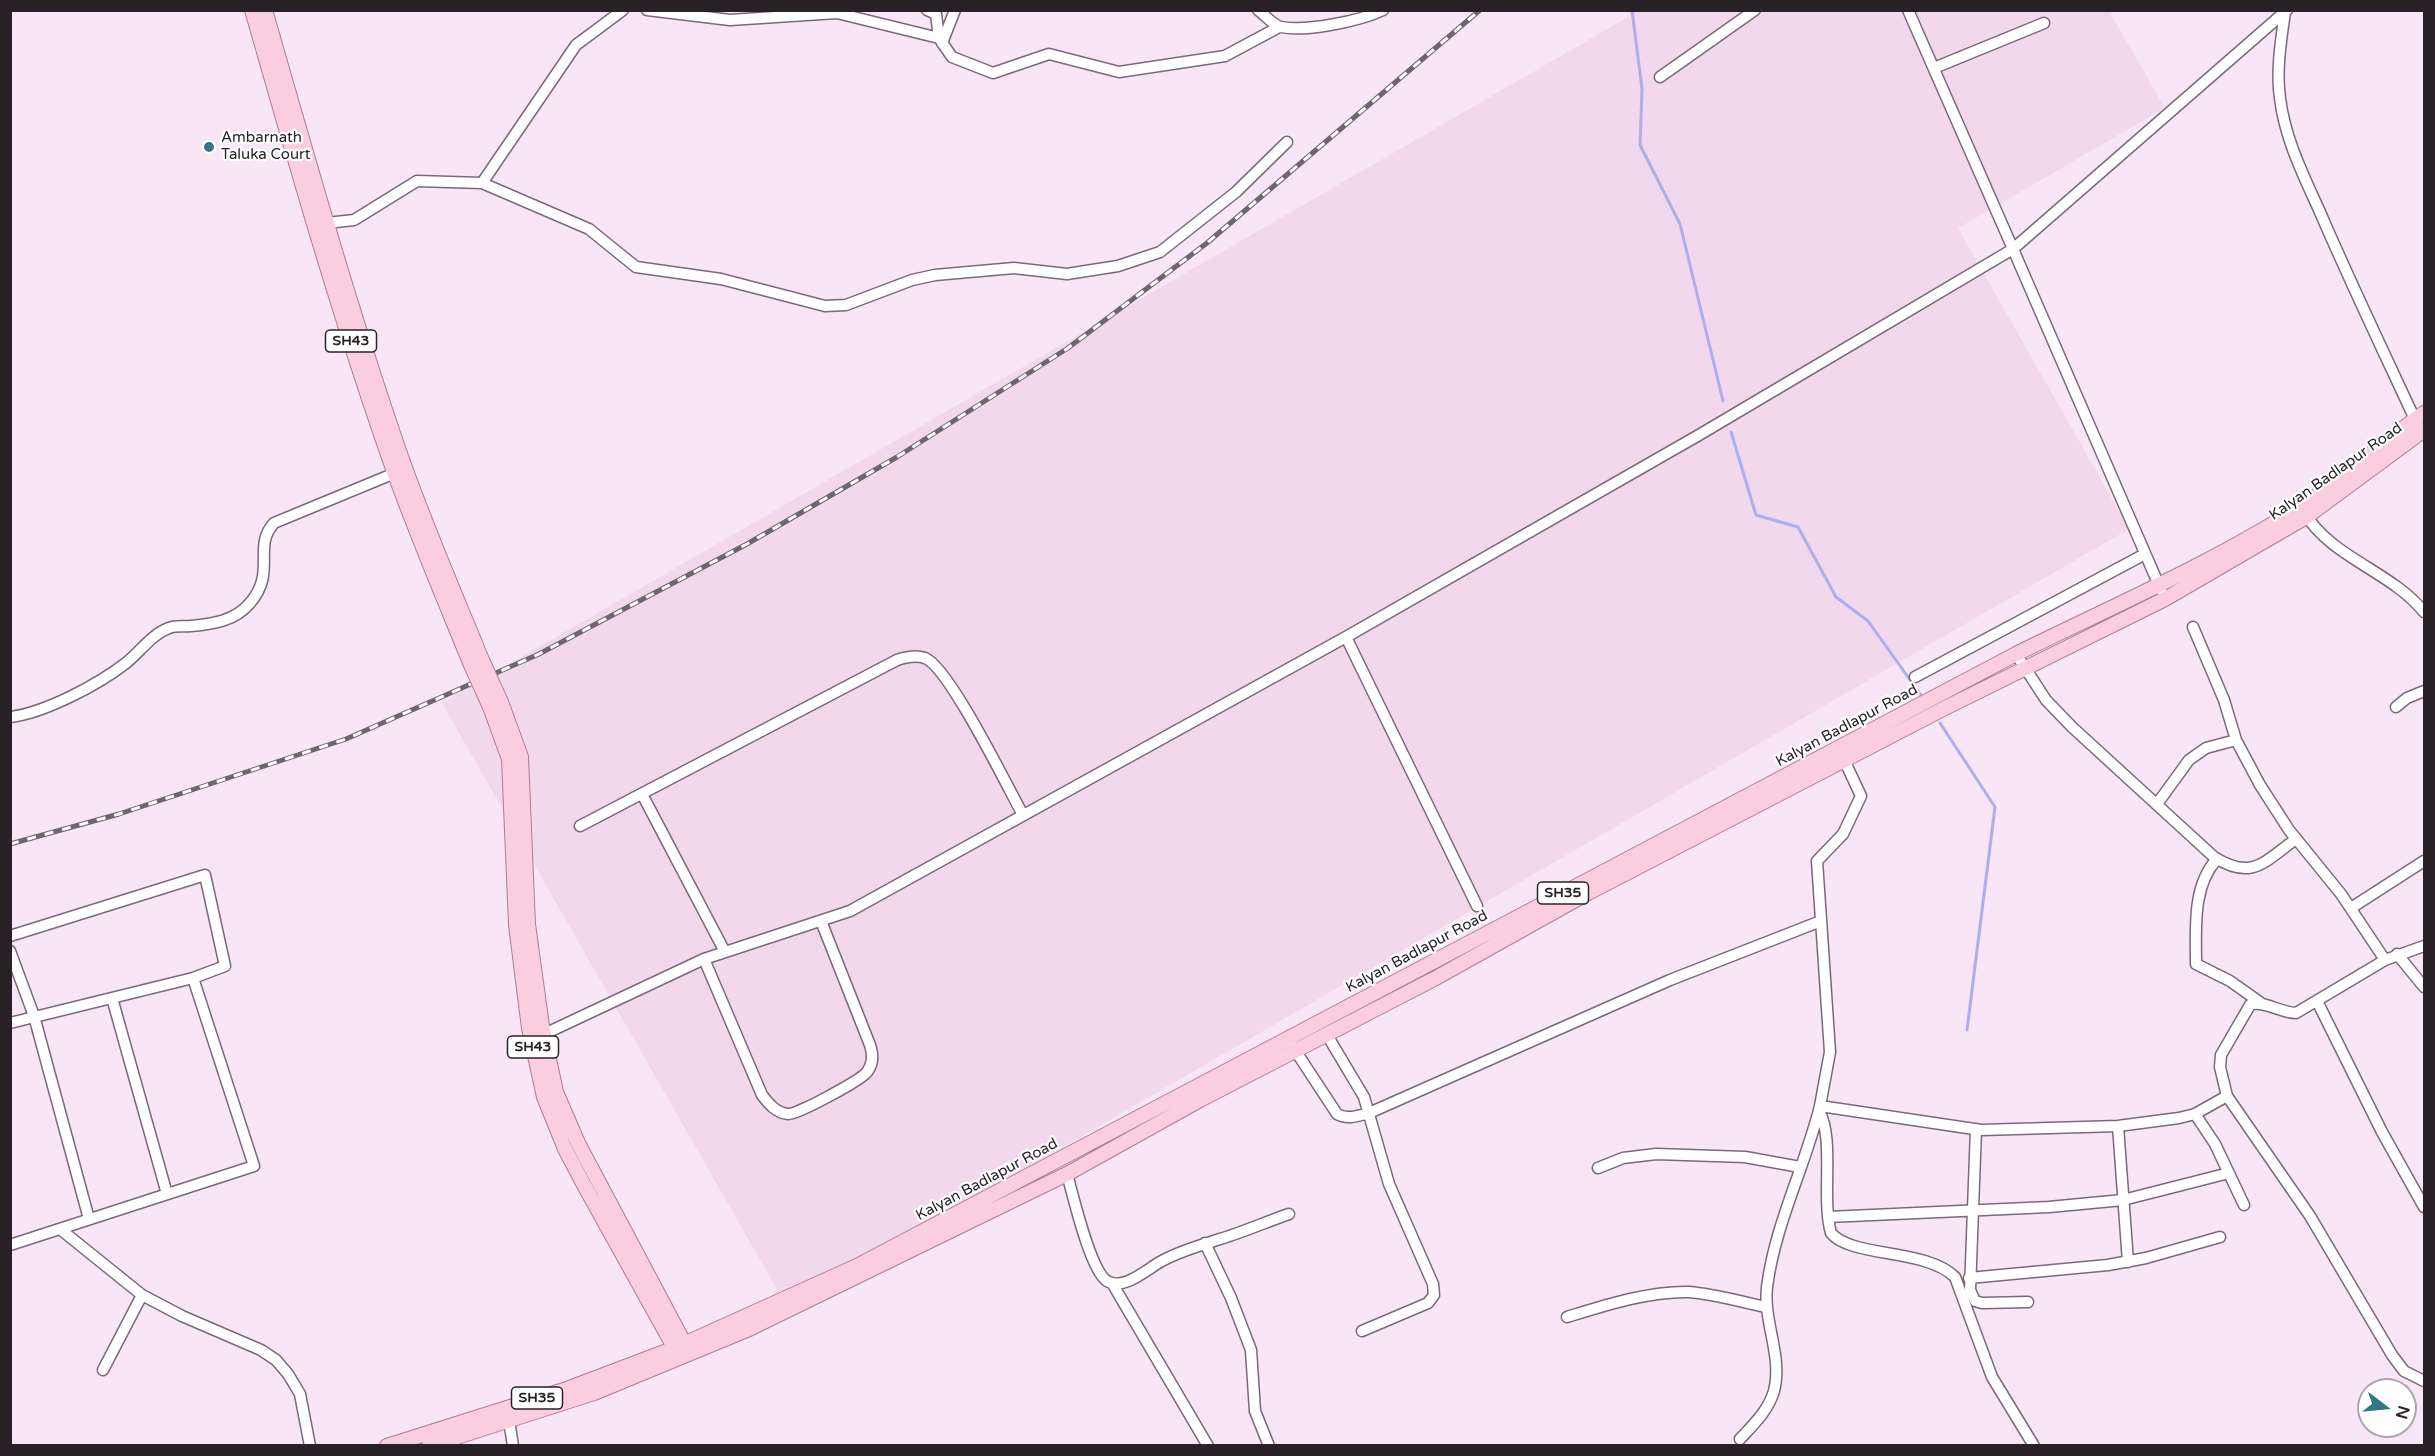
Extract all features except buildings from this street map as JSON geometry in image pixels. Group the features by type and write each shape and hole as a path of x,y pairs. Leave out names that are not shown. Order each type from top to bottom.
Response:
{"main road":[{"name":"SH43","path":"252,10 321,224 398,446 477,662"},
{"name":"SH43","path":"265,10 362,377 395,473 495,705 515,737 523,775 528,924 538,1037 556,1092 578,1143 682,1351"},
{"name":"Kalyan Badlapur Road","path":"1010,1195 1067,1174 1394,983 1939,704 2024,668 2165,599 2303,512 2421,423"},
{"name":"Kalyan Badlapur Road","path":"1939,704 2016,654 2303,512"},
{"name":"Kalyan Badlapur Road","path":"387,1446 594,1394 857,1266 1010,1195 1291,1045 1327,1035 1402,996 1647,855"},
{"path":"1394,983 1402,996"},
{"name":"Kalyan Badlapur Road","path":"429,1446 508,1414"}],"street":[{"path":"482,183 576,45 623,10"},
{"path":"647,10 730,20 837,13 940,40"},
{"path":"927,10 936,14 940,40 952,57 993,73 1049,54 1119,72 1225,56 1279,27 1308,27 1363,20 1383,10"},
{"path":"940,40 955,10"},
{"path":"1258,10 1279,27"},
{"path":"1660,77 1755,10"},
{"path":"1908,10 2165,599"},
{"path":"538,1037 704,959 850,912 1346,636 1699,435 2013,249 2286,11"},
{"path":"2286,11 2279,67 2280,98 2285,126 2344,268 2421,423"},
{"path":"1934,68 2044,23"},
{"path":"321,224 354,220 417,181 482,183 589,229 636,267 721,279 825,306 846,305 891,287 935,274 1014,268 1067,274 1118,266 1160,252 1236,192 1287,142"},
{"path":"10,717 21,716 47,706 105,678 172,626 221,622 236,615 249,605 260,590 265,573 264,542 267,530 274,523 395,473"},
{"path":"2303,512 2334,546 2358,559 2402,590 2424,612"},
{"path":"1915,678 2145,554"},
{"path":"2193,627 2224,700 2236,740 2260,785 2296,839 2351,908 2385,960"},
{"path":"1346,636 1477,906"},
{"path":"2016,654 2046,700 2072,727 2217,859 2229,867 2248,870 2261,865 2296,839"},
{"path":"580,826 897,660 911,656 925,658 936,665 946,679 1023,815"},
{"path":"2396,707 2407,698 2424,691"},
{"path":"2157,804 2189,760 2206,748 2236,740"},
{"path":"1740,1439 1768,1408 1774,1391 1777,1373 1766,1307 1773,1255 1820,1108 1830,1052 1817,861 1843,834 1861,796 1842,755"},
{"path":"642,794 725,952"},
{"path":"2217,859 2209,868 2200,892 2196,925 2196,964 2230,981 2261,1003 2284,1013 2296,1013 2385,960 2424,946"},
{"path":"2351,908 2424,861"},
{"path":"10,936 205,875 225,966 193,978 10,1023"},
{"path":"704,959 762,1095 779,1111 795,1113 856,1081 872,1063 873,1054 870,1045 821,921"},
{"path":"1291,1045 1337,1114 1348,1118 1369,1113 1670,980 1821,921"},
{"path":"10,951 34,1016 90,1219"},
{"path":"2397,954 2424,987"},
{"path":"10,1245 254,1166 193,978"},
{"path":"112,998 167,1194"},
{"path":"2317,1001 2382,1132 2424,1208"},
{"path":"2261,1003 2250,1005 2221,1055 2220,1067 2227,1096 2310,1216 2392,1355 2404,1371 2424,1381"},
{"path":"1327,1035 1354,1078 1369,1113 1389,1184 1433,1284 1434,1292 1428,1303 1362,1331"},
{"path":"1820,1108 1976,1129 2118,1126 2195,1114 2227,1096"},
{"path":"1820,1108 1826,1128 1830,1233 1837,1239 1852,1245 1933,1263 1948,1270 1954,1277 1992,1377 2034,1446"},
{"path":"2195,1114 2215,1144 2244,1205"},
{"path":"2118,1126 2128,1262"},
{"path":"1976,1129 1970,1290 1975,1301 1993,1304 2028,1302"},
{"path":"1598,1168 1623,1158 1656,1154 1745,1157 1800,1167"},
{"path":"1828,1217 2049,1207 2123,1200 2229,1173"},
{"path":"1067,1174 1084,1234 1101,1275 1112,1283 1208,1446"},
{"path":"1112,1283 1129,1280 1184,1250 1289,1214"},
{"path":"60,1229 142,1295 182,1316 261,1350 276,1360 300,1394 310,1446"},
{"path":"1970,1278 2128,1262 2220,1237"},
{"path":"1206,1244 1232,1298 1251,1350 1255,1411 1269,1446"},
{"path":"1568,1317 1614,1303 1672,1292 1691,1292 1766,1307"},
{"path":"103,1370 142,1295"},
{"path":"508,1414 513,1446"}],"shaded area":[{"path":"1627,11 2109,11 2165,108 1958,228 2129,529 787,1307 442,703 1630,16"}],"waterway":[{"path":"1632,10 1642,89 1640,145 1680,224 1723,401"},
{"path":"1731,432 1756,515 1798,527 1836,597 1868,621 1923,698"},
{"path":"1940,723 1995,807 1967,1030"}],"railway":[{"path":"10,844 119,814 346,739 539,654 747,544 897,457 1068,348 1207,243 1480,10"}],"place":[{"name":"Ambarnath Taluka Court","path":"209,147"}]}
